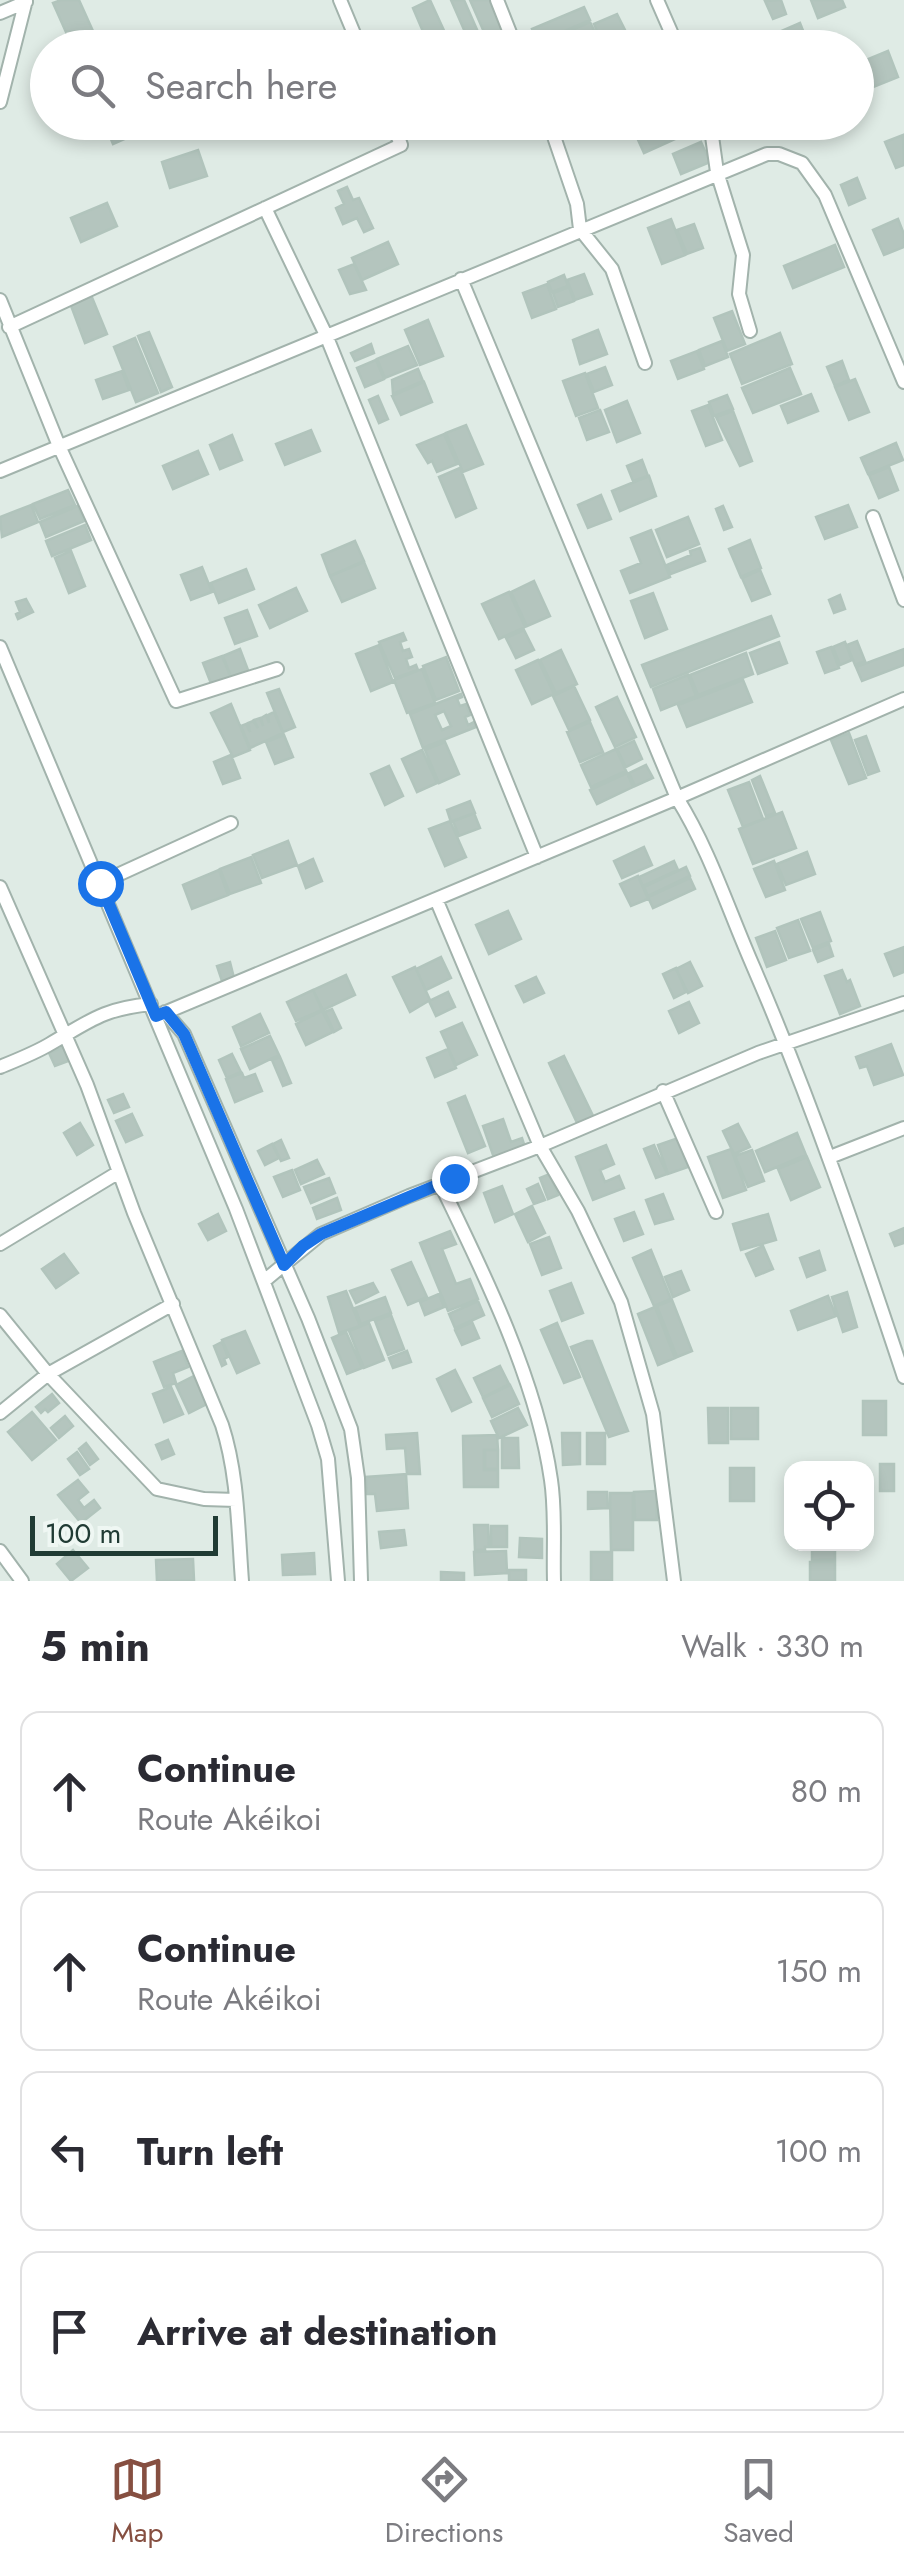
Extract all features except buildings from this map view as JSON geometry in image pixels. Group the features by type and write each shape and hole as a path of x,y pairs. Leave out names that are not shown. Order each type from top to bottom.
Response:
{"street":[{"path":"340,0 352,30"},
{"path":"497,0 509,30"},
{"path":"657,0 670,30"},
{"path":"0,13 26,1"},
{"path":"0,102 26,1"},
{"path":"10,327 401,145 399,140"},
{"path":"555,140 577,204 580,230 612,269 644,363"},
{"path":"713,140 718,172 743,255 739,294 750,331"},
{"path":"0,471 767,154 802,163 824,195 904,382"},
{"path":"264,208 326,335 537,857"},
{"path":"461,279 677,798 714,868 830,1157 904,1376"},
{"path":"0,300 59,446 176,701 277,669"},
{"path":"873,517 904,600"},
{"path":"0,647 158,1010 318,1425 328,1459 338,1581"},
{"path":"0,1067 64,1036 96,1015 118,1008 158,1010 537,857 904,699"},
{"path":"100,883 231,823"},
{"path":"0,887 87,1085 225,1435 236,1500 242,1581"},
{"path":"436,899 540,1146 578,1211 620,1302 653,1414 674,1581"},
{"path":"264,1281 321,1234 540,1146 663,1091 904,1002"},
{"path":"158,1010 184,1034 351,1429 358,1478 361,1581"},
{"path":"663,1091 716,1212"},
{"path":"830,1157 904,1128"},
{"path":"0,1244 119,1172"},
{"path":"440,1184 484,1274 538,1415 551,1482 554,1581"},
{"path":"0,1413 48,1374 173,1304"},
{"path":"0,1316 48,1374 157,1488 204,1499 236,1500"},
{"path":"0,1551 22,1581"}],"route":[{"path":"100,883 156,1016 166,1012 184,1034 284,1265 321,1234 454,1178"}]}
